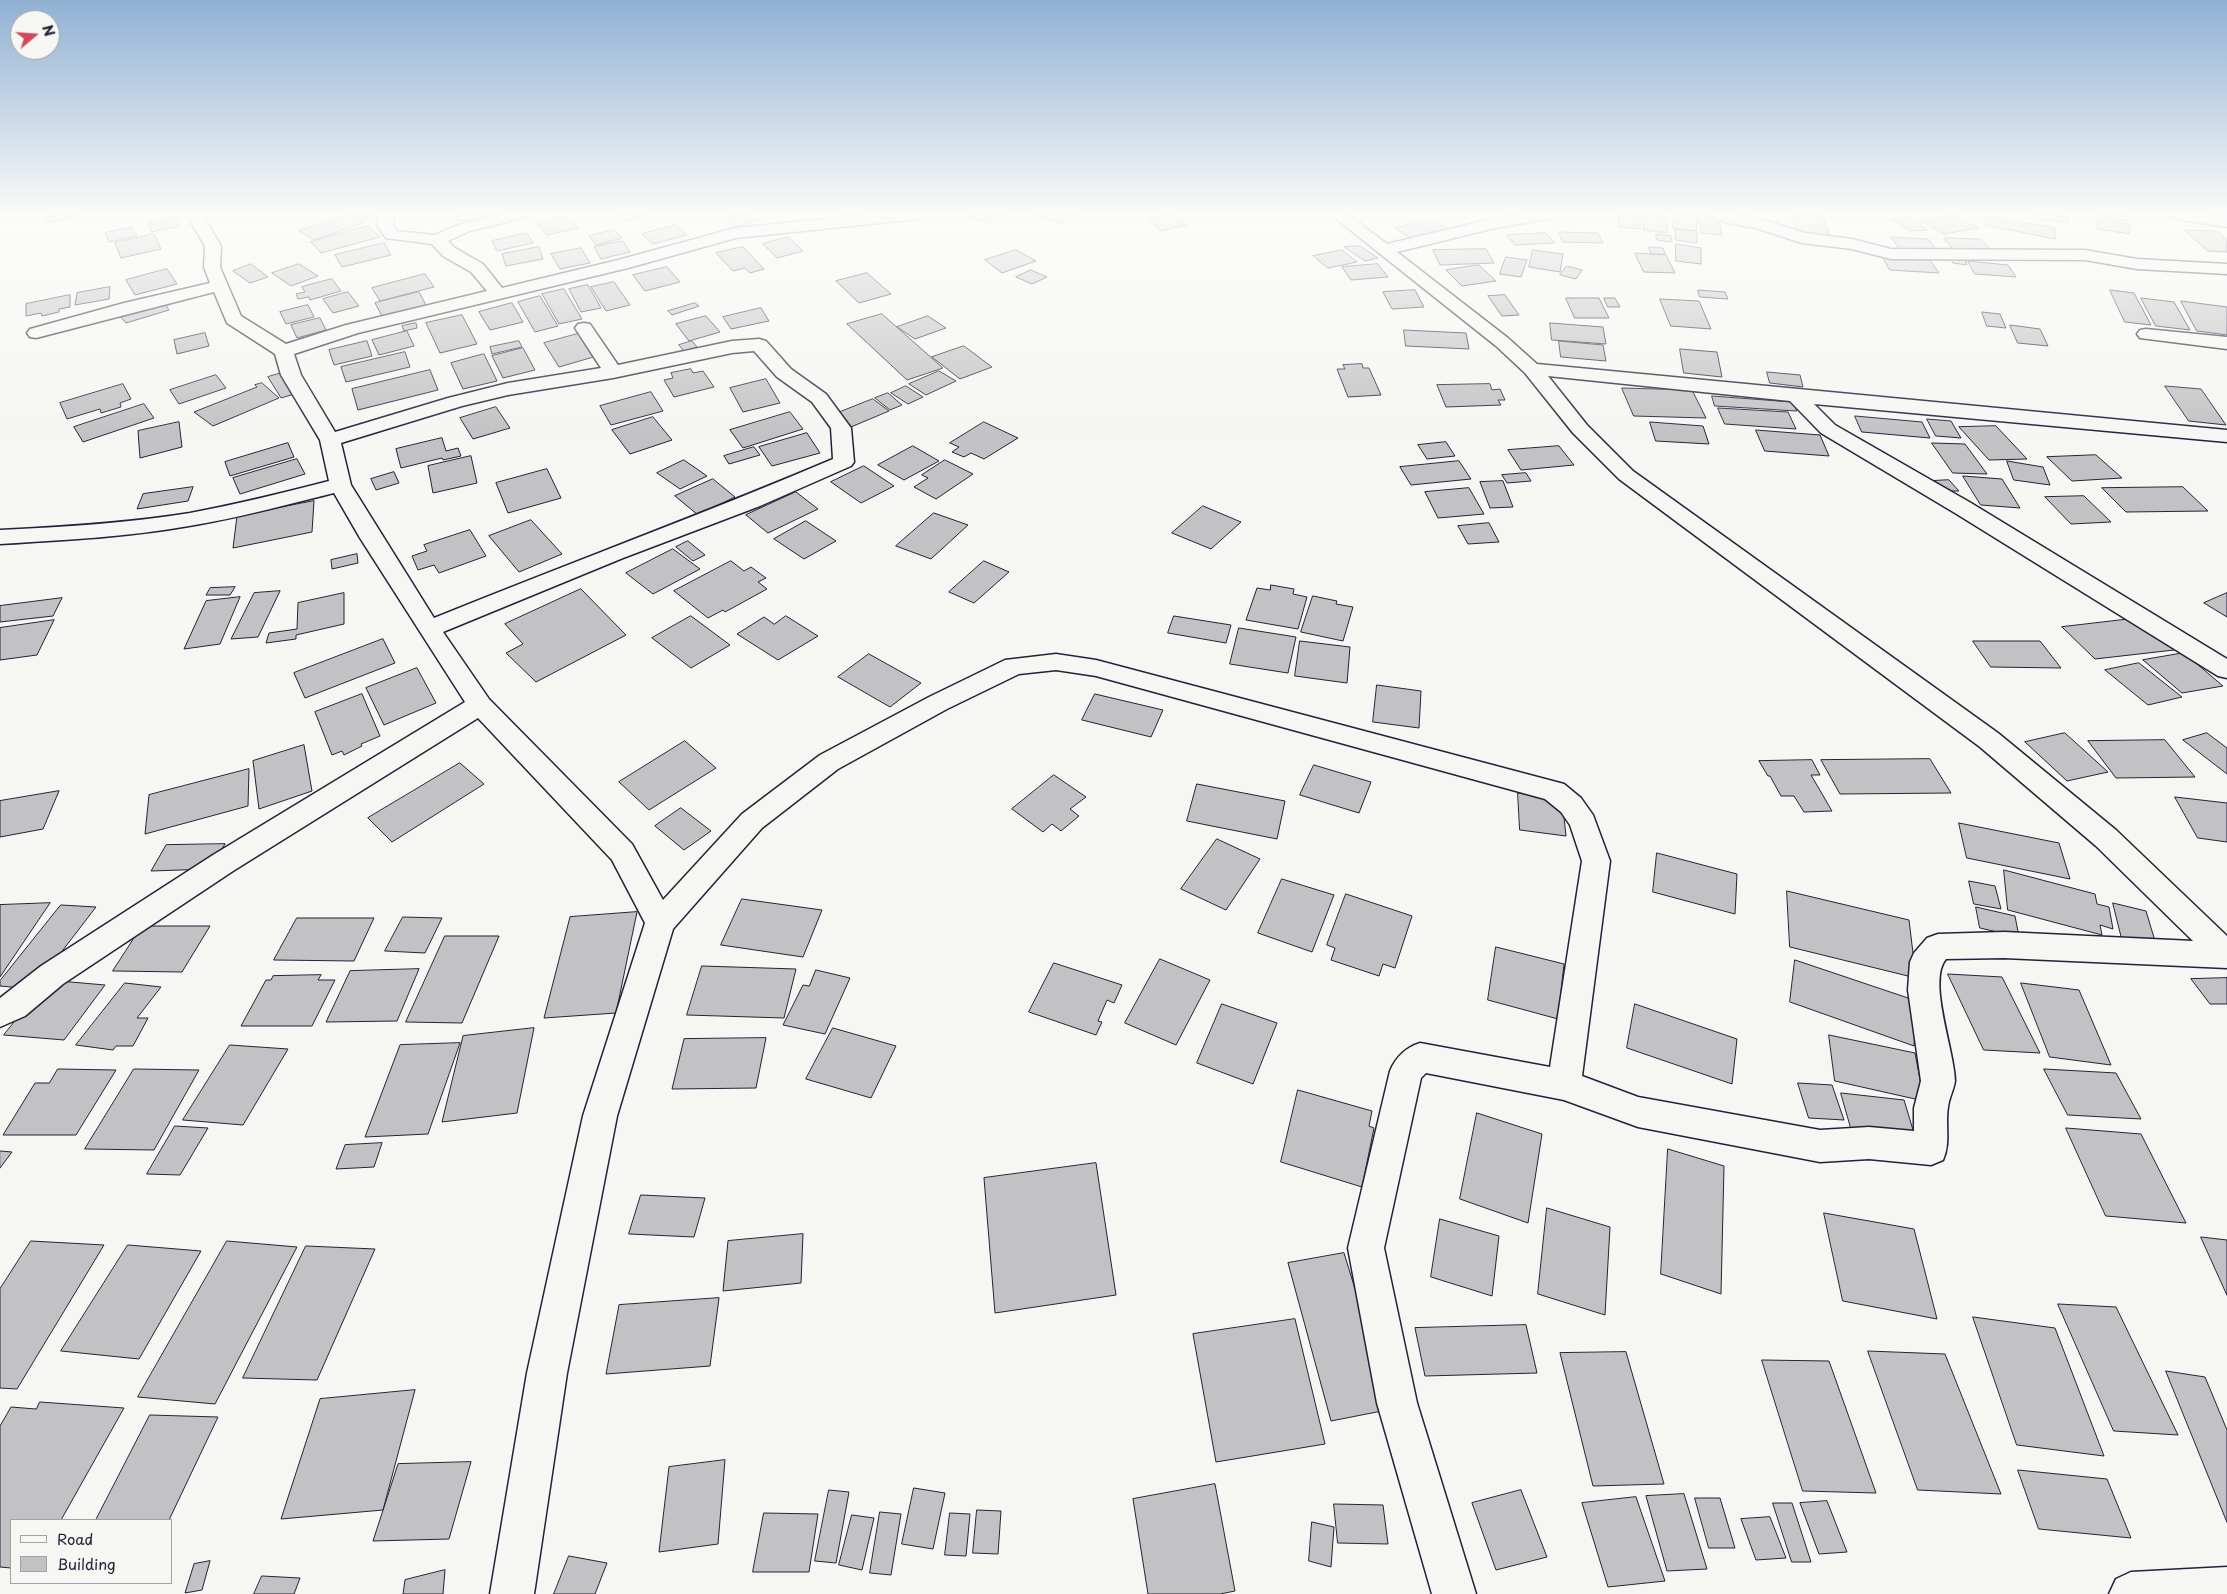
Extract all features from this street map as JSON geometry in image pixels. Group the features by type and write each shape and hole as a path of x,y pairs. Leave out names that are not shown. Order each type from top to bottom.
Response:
{"street":[{"path":"36,333 130,307 208,288"},
{"path":"219,288 233,319 284,351 291,374 330,440 340,485 371,538 480,705 622,852 660,922"},
{"path":"493,288 497,293"},
{"path":"284,351 352,329 517,288"},
{"path":"1433,288 1502,342 1532,369 1580,429 1626,475 1989,740 2106,838 2227,955"},
{"path":"584,328 613,372"},
{"path":"2146,334 2227,343"},
{"path":"330,440 455,402 508,390 613,372 732,347 760,344 784,372 819,398 841,428 844,462 752,501 615,553 429,629"},
{"path":"1532,369 1796,396 2227,436"},
{"path":"1796,396 1828,429 1963,508 2227,670"},
{"path":"0,537 51,534 216,515 340,485"},
{"path":"512,1594 547,1372 600,1116 660,922 752,822 829,762 938,703 1014,666 1056,662 1096,668 1554,791 1570,805 1583,822 1596,861 1564,1085"},
{"path":"0,1013 14,1006 52,975 223,863 480,705"},
{"path":"1454,1594 1397,1403 1366,1248 1406,1071 1420,1057 1564,1085 1638,1112 1820,1146 1869,1143 1931,1149 1931,1108 1938,1081 1924,990 1925,962 1938,947 2004,945 2227,955"},
{"path":"2131,1594 2219,1591"}],"building":[{"path":"110,288 109,299 75,305 77,293"},
{"path":"131,288 160,288 135,295"},
{"path":"303,288 339,288 341,291 310,300 309,297 298,299 296,294 305,292"},
{"path":"372,288 429,288 380,301"},
{"path":"590,288 601,308 581,312 569,289"},
{"path":"592,288 618,288 630,305 606,311"},
{"path":"643,288 655,288 645,291"},
{"path":"844,288 885,288 891,294 859,303"},
{"path":"564,289 582,319 559,324 542,294"},
{"path":"1415,290 1424,307 1392,309 1383,292"},
{"path":"1698,290 1725,292 1728,299 1700,297"},
{"path":"2110,290 2134,293 2151,325 2125,322"},
{"path":"348,292 359,306 333,313 323,299"},
{"path":"419,292 426,305 382,316 375,303"},
{"path":"70,295 70,307 42,316 41,313 26,316 26,304"},
{"path":"1505,295 1519,315 1502,316 1488,296"},
{"path":"540,296 558,326 535,332 518,302"},
{"path":"1566,298 1599,298 1609,318 1575,318"},
{"path":"1604,298 1615,298 1620,307 1608,307"},
{"path":"2141,298 2174,302 2190,330 2156,326"},
{"path":"1660,299 1699,301 1711,329 1671,326"},
{"path":"2181,301 2227,307 2227,335 2197,331"},
{"path":"512,303 523,322 490,330 479,312"},
{"path":"695,303 699,306 672,315 668,311"},
{"path":"165,304 169,310 126,323 121,317"},
{"path":"308,305 314,317 286,324 280,312"},
{"path":"761,308 769,321 731,329 723,317"},
{"path":"1982,312 2000,314 2006,328 1987,326"},
{"path":"882,314 943,368 907,380 847,324"},
{"path":"462,315 477,344 440,353 426,323"},
{"path":"706,316 720,332 689,341 676,324"},
{"path":"928,316 946,328 915,339 897,327"},
{"path":"320,318 326,330 297,338 291,325"},
{"path":"416,323 417,328 404,331 402,326"},
{"path":"1550,323 1603,327 1606,344 1552,340"},
{"path":"2010,325 2040,329 2048,346 2018,343"},
{"path":"1404,330 1466,333 1469,349 1406,346"},
{"path":"407,331 414,346 379,355 372,340"},
{"path":"205,333 209,346 177,354 174,340"},
{"path":"581,333 597,356 559,367 544,343"},
{"path":"367,341 372,356 334,365 329,350"},
{"path":"519,341 522,347 492,354 490,347"},
{"path":"692,341 697,347 684,351 679,345"},
{"path":"1559,341 1603,345 1606,361 1561,357"},
{"path":"964,346 992,367 960,379 932,357"},
{"path":"523,348 535,370 503,378 492,356"},
{"path":"1680,349 1717,352 1722,377 1684,373"},
{"path":"405,352 410,367 346,382 341,367"},
{"path":"484,354 497,381 463,389 451,363"},
{"path":"1362,364 1363,368 1369,368 1381,395 1348,397 1337,369 1345,369 1343,365"},
{"path":"691,369 693,373 703,371 714,387 674,397 664,380 673,378 671,373"},
{"path":"430,370 438,390 358,410 352,389"},
{"path":"939,371 956,381 926,395 909,384"},
{"path":"285,372 298,393 281,398 268,377"},
{"path":"1767,372 1800,375 1803,387 1770,383"},
{"path":"216,375 226,388 179,404 170,390"},
{"path":"766,379 780,403 743,412 730,388"},
{"path":"262,383 279,398 213,426 194,412 257,387 255,385"},
{"path":"123,384 131,399 120,403 121,407 101,413 100,409 67,419 60,403"},
{"path":"1490,384 1492,390 1500,389 1505,400 1498,400 1501,405 1446,407 1437,385"},
{"path":"906,386 923,397 908,404 891,393"},
{"path":"2165,386 2201,389 2226,425 2189,421"},
{"path":"1622,388 1692,390 1706,418 1634,416"},
{"path":"651,392 663,411 611,425 600,406"},
{"path":"888,393 902,405 890,410 875,398"},
{"path":"1712,396 1792,402 1797,411 1715,406"},
{"path":"873,399 889,411 851,427 835,414"},
{"path":"144,404 154,418 83,442 74,427"},
{"path":"496,407 510,428 473,439 460,418"},
{"path":"1718,408 1788,412 1796,429 1725,424"},
{"path":"790,412 803,429 743,448 730,430"},
{"path":"1855,416 1922,422 1930,438 1862,432"},
{"path":"653,417 672,440 630,454 612,430"},
{"path":"1927,419 1951,421 1961,438 1936,436"},
{"path":"179,422 182,447 140,458 138,431"},
{"path":"984,422 1018,438 984,459 971,453 964,457 952,452 959,447 950,443"},
{"path":"1650,422 1703,426 1709,444 1656,441"},
{"path":"1996,426 2027,459 1989,460 1959,427"},
{"path":"1756,430 1820,435 1829,456 1765,451"},
{"path":"807,433 820,453 772,466 759,447"},
{"path":"442,438 446,451 458,448 461,456 443,460 442,458 401,468 396,449"},
{"path":"1446,442 1455,456 1427,459 1418,445"},
{"path":"288,443 294,457 230,476 225,462"},
{"path":"1932,443 1965,444 1987,474 1953,473"},
{"path":"913,446 939,461 904,480 878,465"},
{"path":"1559,446 1574,465 1521,470 1508,450"},
{"path":"754,447 760,455 729,464 724,456"},
{"path":"2096,455 2122,478 2072,481 2047,457"},
{"path":"471,456 477,483 433,493 428,466"},
{"path":"297,459 305,474 240,494 233,478"},
{"path":"684,460 707,476 680,489 657,473"},
{"path":"945,460 973,474 936,499 914,487 928,478 922,475"},
{"path":"1459,461 1471,479 1411,485 1400,467"},
{"path":"2007,461 2043,467 2050,485 2014,480"},
{"path":"864,466 894,486 861,503 831,482"},
{"path":"547,469 561,498 508,513 496,483"},
{"path":"394,472 399,483 376,490 371,479"},
{"path":"1526,473 1531,481 1507,483 1502,475"},
{"path":"1963,476 2002,479 2020,508 1981,505"},
{"path":"713,479 735,497 698,515 675,496"},
{"path":"1949,480 1959,491 1940,491 1930,481"},
{"path":"1503,481 1513,507 1490,508 1480,482"},
{"path":"193,487 188,501 137,509 143,494"},
{"path":"2183,487 2208,511 2126,512 2102,488"},
{"path":"1469,488 1484,514 1438,518 1425,492"},
{"path":"796,492 818,509 768,533 746,515"},
{"path":"2084,496 2111,522 2071,524 2045,497"},
{"path":"314,501 312,532 233,548 237,516"},
{"path":"1203,506 1241,522 1211,549 1172,533"},
{"path":"934,513 968,525 931,559 896,546"},
{"path":"531,520 562,554 519,572 489,536"},
{"path":"806,521 836,541 804,559 774,539"},
{"path":"1489,523 1499,542 1468,544 1458,526"},
{"path":"470,530 486,556 439,573 434,565 418,570 412,556 427,551 424,545"},
{"path":"688,541 705,555 693,561 676,547"},
{"path":"673,549 700,569 653,594 626,573"},
{"path":"357,554 358,563 332,569 331,560"},
{"path":"731,561 744,571 751,567 766,578 758,582 767,589 725,612 723,610 708,618 674,591"},
{"path":"984,561 1009,572 974,603 949,592"},
{"path":"1271,585 1294,589 1293,594 1307,597 1298,629 1246,620 1257,588 1270,590"},
{"path":"235,587 230,595 206,595 210,588"},
{"path":"581,589 626,635 536,682 506,653 523,644 505,624"},
{"path":"280,591 258,637 231,639 254,593"},
{"path":"344,593 344,624 296,635 296,639 266,643 269,633 297,629 298,603"},
{"path":"2227,593 2227,617 2204,603"},
{"path":"1313,596 1337,601 1336,604 1353,607 1343,641 1301,632"},
{"path":"240,597 220,644 184,649 206,601"},
{"path":"62,598 53,616 0,622 0,606"},
{"path":"691,616 730,645 691,668 652,638"},
{"path":"786,616 818,636 778,660 737,634 764,617 774,624"},
{"path":"1174,616 1231,625 1226,643 1168,633"},
{"path":"2139,618 2174,650 2095,659 2062,627"},
{"path":"54,620 37,655 0,660 0,628"},
{"path":"1239,628 1296,637 1288,673 1230,664"},
{"path":"383,639 395,663 305,698 294,673"},
{"path":"1300,641 1350,647 1347,683 1295,676"},
{"path":"1973,641 2040,641 2061,668 1991,667"},
{"path":"2184,653 2223,686 2182,693 2143,660"},
{"path":"869,654 921,683 890,707 838,677"},
{"path":"2139,663 2182,697 2148,705 2105,670"},
{"path":"417,668 436,703 384,725 366,688"},
{"path":"1377,685 1421,691 1419,728 1373,722"},
{"path":"362,694 380,736 361,744 362,746 344,755 342,751 332,755 315,712"},
{"path":"1095,694 1163,710 1151,737 1082,720"},
{"path":"2065,733 2108,772 2067,781 2025,742"},
{"path":"2207,733 2227,748 2227,774 2183,740"},
{"path":"2165,740 2195,777 2116,778 2088,741"},
{"path":"685,741 716,768 649,810 619,782"},
{"path":"304,745 312,791 259,809 253,761"},
{"path":"1930,759 1951,793 1840,794 1821,760"},
{"path":"1812,760 1820,775 1811,775 1832,811 1804,812 1794,796 1781,796 1759,761"},
{"path":"460,763 484,784 392,842 368,818"},
{"path":"1314,765 1371,782 1359,813 1300,795"},
{"path":"249,769 248,806 145,834 149,795"},
{"path":"1054,775 1086,797 1070,809 1079,816 1061,831 1052,824 1043,832 1012,809"},
{"path":"1197,784 1285,801 1277,839 1187,821"},
{"path":"59,791 43,829 0,837 0,801"},
{"path":"1518,793 1562,799 1566,836 1520,830"},
{"path":"2175,797 2227,803 2227,842 2198,838"},
{"path":"681,808 711,831 684,850 655,826"},
{"path":"1959,823 2059,843 2070,879 1967,858"},
{"path":"1217,839 1260,859 1226,910 1181,889"},
{"path":"225,844 210,869 151,871 166,845"},
{"path":"1657,853 1737,874 1735,914 1653,892"},
{"path":"2004,870 2095,894 2097,904 2109,907 2113,929 2100,925 2102,935 2008,910"},
{"path":"1282,879 1334,895 1312,952 1258,933"},
{"path":"1969,881 1995,886 2001,909 1974,904"},
{"path":"1787,891 1909,920 1916,978 1790,947"},
{"path":"1346,894 1412,916 1395,968 1383,964 1379,976 1331,960 1335,948 1327,945"},
{"path":"742,899 822,910 803,957 721,945"},
{"path":"50,903 0,977 0,905"},
{"path":"2113,903 2146,911 2158,951 2123,943"},
{"path":"61,905 96,907 33,989 0,986 0,981"},
{"path":"1976,907 2015,916 2019,937 1980,928"},
{"path":"637,912 616,1013 544,1018 570,917"},
{"path":"403,917 442,918 425,953 385,951"},
{"path":"297,918 374,918 354,961 274,960"},
{"path":"142,926 210,926 182,972 113,971"},
{"path":"445,936 499,936 462,1023 406,1022"},
{"path":"1496,947 1564,964 1558,1019 1488,1000"},
{"path":"1160,959 1210,980 1176,1045 1125,1023"},
{"path":"1795,960 1917,1001 1914,1046 1790,1002"},
{"path":"1054,963 1122,985 1114,1003 1107,1000 1098,1021 1102,1022 1096,1035 1029,1012"},
{"path":"702,966 796,969 784,1018 687,1015"},
{"path":"419,969 397,1021 326,1022 350,971"},
{"path":"816,970 850,978 825,1034 783,1025 803,985 809,986"},
{"path":"1948,974 2002,977 2040,1053 1984,1050"},
{"path":"321,975 318,980 335,980 312,1026 241,1026 266,980 271,980 273,976"},
{"path":"2227,978 2227,1004 2210,1004 2191,979"},
{"path":"48,980 105,985 64,1040 4,1035"},
{"path":"125,983 161,987 137,1018 148,1018 133,1046 116,1046 113,1050 76,1045"},
{"path":"2021,983 2079,990 2111,1065 2050,1057"},
{"path":"1222,1004 1277,1023 1253,1084 1197,1063"},
{"path":"1635,1004 1737,1039 1732,1084 1627,1048"},
{"path":"534,1028 517,1113 442,1122 463,1036"},
{"path":"833,1028 896,1046 871,1098 806,1079"},
{"path":"1829,1035 1915,1053 1924,1101 1835,1081"},
{"path":"766,1038 756,1088 672,1089 684,1039"},
{"path":"460,1043 428,1134 365,1137 400,1045"},
{"path":"230,1045 288,1049 243,1125 183,1120"},
{"path":"58,1069 116,1070 76,1135 3,1135 35,1083 49,1083"},
{"path":"134,1069 199,1070 154,1150 85,1149"},
{"path":"2044,1069 2116,1073 2141,1119 2068,1115"},
{"path":"1798,1083 1832,1085 1844,1120 1809,1118"},
{"path":"1298,1090 1372,1111 1369,1126 1374,1128 1362,1187 1281,1162"},
{"path":"1841,1093 1904,1100 1917,1143 1853,1135"},
{"path":"1477,1113 1542,1134 1528,1223 1460,1199"},
{"path":"175,1126 208,1128 180,1175 147,1174"},
{"path":"2066,1128 2141,1134 2186,1223 2106,1216"},
{"path":"382,1143 374,1167 336,1169 345,1145"},
{"path":"1668,1149 1724,1166 1721,1294 1661,1274"},
{"path":"0,1151 12,1152 0,1168"},
{"path":"1096,1163 1116,1295 995,1313 984,1178"},
{"path":"641,1195 705,1198 694,1237 629,1234"},
{"path":"1547,1208 1610,1227 1605,1315 1538,1294"},
{"path":"1824,1213 1914,1229 1937,1319 1843,1301"},
{"path":"1440,1219 1499,1236 1492,1296 1431,1277"},
{"path":"803,1234 801,1283 723,1291 728,1241"},
{"path":"2201,1237 2227,1240 2227,1295"},
{"path":"31,1241 104,1245 17,1389 0,1388 0,1289"},
{"path":"227,1241 297,1247 215,1404 138,1397"},
{"path":"128,1245 201,1251 139,1359 61,1351"},
{"path":"306,1246 375,1249 317,1380 243,1378"},
{"path":"1344,1253 1392,1409 1331,1421 1288,1263"},
{"path":"719,1298 710,1366 606,1374 619,1305"},
{"path":"2058,1304 2116,1307 2178,1435 2114,1431"},
{"path":"1973,1317 2055,1328 2104,1456 2017,1445"},
{"path":"1295,1319 1325,1444 1216,1462 1193,1334"},
{"path":"1526,1325 1537,1373 1425,1376 1415,1328"},
{"path":"1868,1351 1945,1354 2001,1494 1918,1490"},
{"path":"1626,1352 1664,1484 1593,1486 1560,1353"},
{"path":"1762,1360 1829,1361 1876,1493 1803,1491"},
{"path":"2166,1371 2205,1377 2227,1430 2227,1522"},
{"path":"415,1390 383,1510 281,1519 320,1399"},
{"path":"40,1402 124,1408 62,1519 10,1519 10,1568 0,1567 0,1426 11,1407 36,1409"},
{"path":"150,1415 218,1417 169,1519 97,1519"},
{"path":"725,1460 718,1544 659,1552 669,1467"},
{"path":"471,1462 449,1539 373,1541 398,1464"},
{"path":"2018,1470 2107,1479 2131,1538 2039,1529"},
{"path":"1215,1484 1235,1591 1220,1594 1148,1594 1133,1499"},
{"path":"914,1488 945,1493 933,1549 902,1544"},
{"path":"829,1490 849,1492 836,1563 815,1561"},
{"path":"1521,1490 1547,1557 1496,1570 1472,1503"},
{"path":"1684,1494 1707,1569 1667,1571 1646,1496"},
{"path":"1636,1497 1665,1581 1608,1587 1582,1503"},
{"path":"1695,1498 1720,1498 1735,1548 1709,1548"},
{"path":"1827,1501 1847,1552 1819,1554 1800,1503"},
{"path":"1773,1503 1792,1503 1811,1562 1792,1562"},
{"path":"1334,1504 1383,1505 1388,1544 1338,1543"},
{"path":"977,1510 1001,1511 998,1554 973,1553"},
{"path":"880,1512 901,1514 891,1575 870,1573"},
{"path":"764,1513 818,1514 809,1572 753,1572"},
{"path":"950,1513 970,1514 966,1556 945,1555"},
{"path":"852,1515 874,1518 862,1570 839,1565"},
{"path":"1770,1517 1786,1558 1756,1560 1741,1519"},
{"path":"1312,1522 1334,1527 1331,1567 1309,1561"},
{"path":"569,1556 607,1563 595,1594 554,1594"},
{"path":"210,1561 202,1590 185,1593 194,1564"},
{"path":"445,1570 443,1594 403,1594 405,1580"},
{"path":"262,1576 300,1578 294,1594 254,1594"}]}
